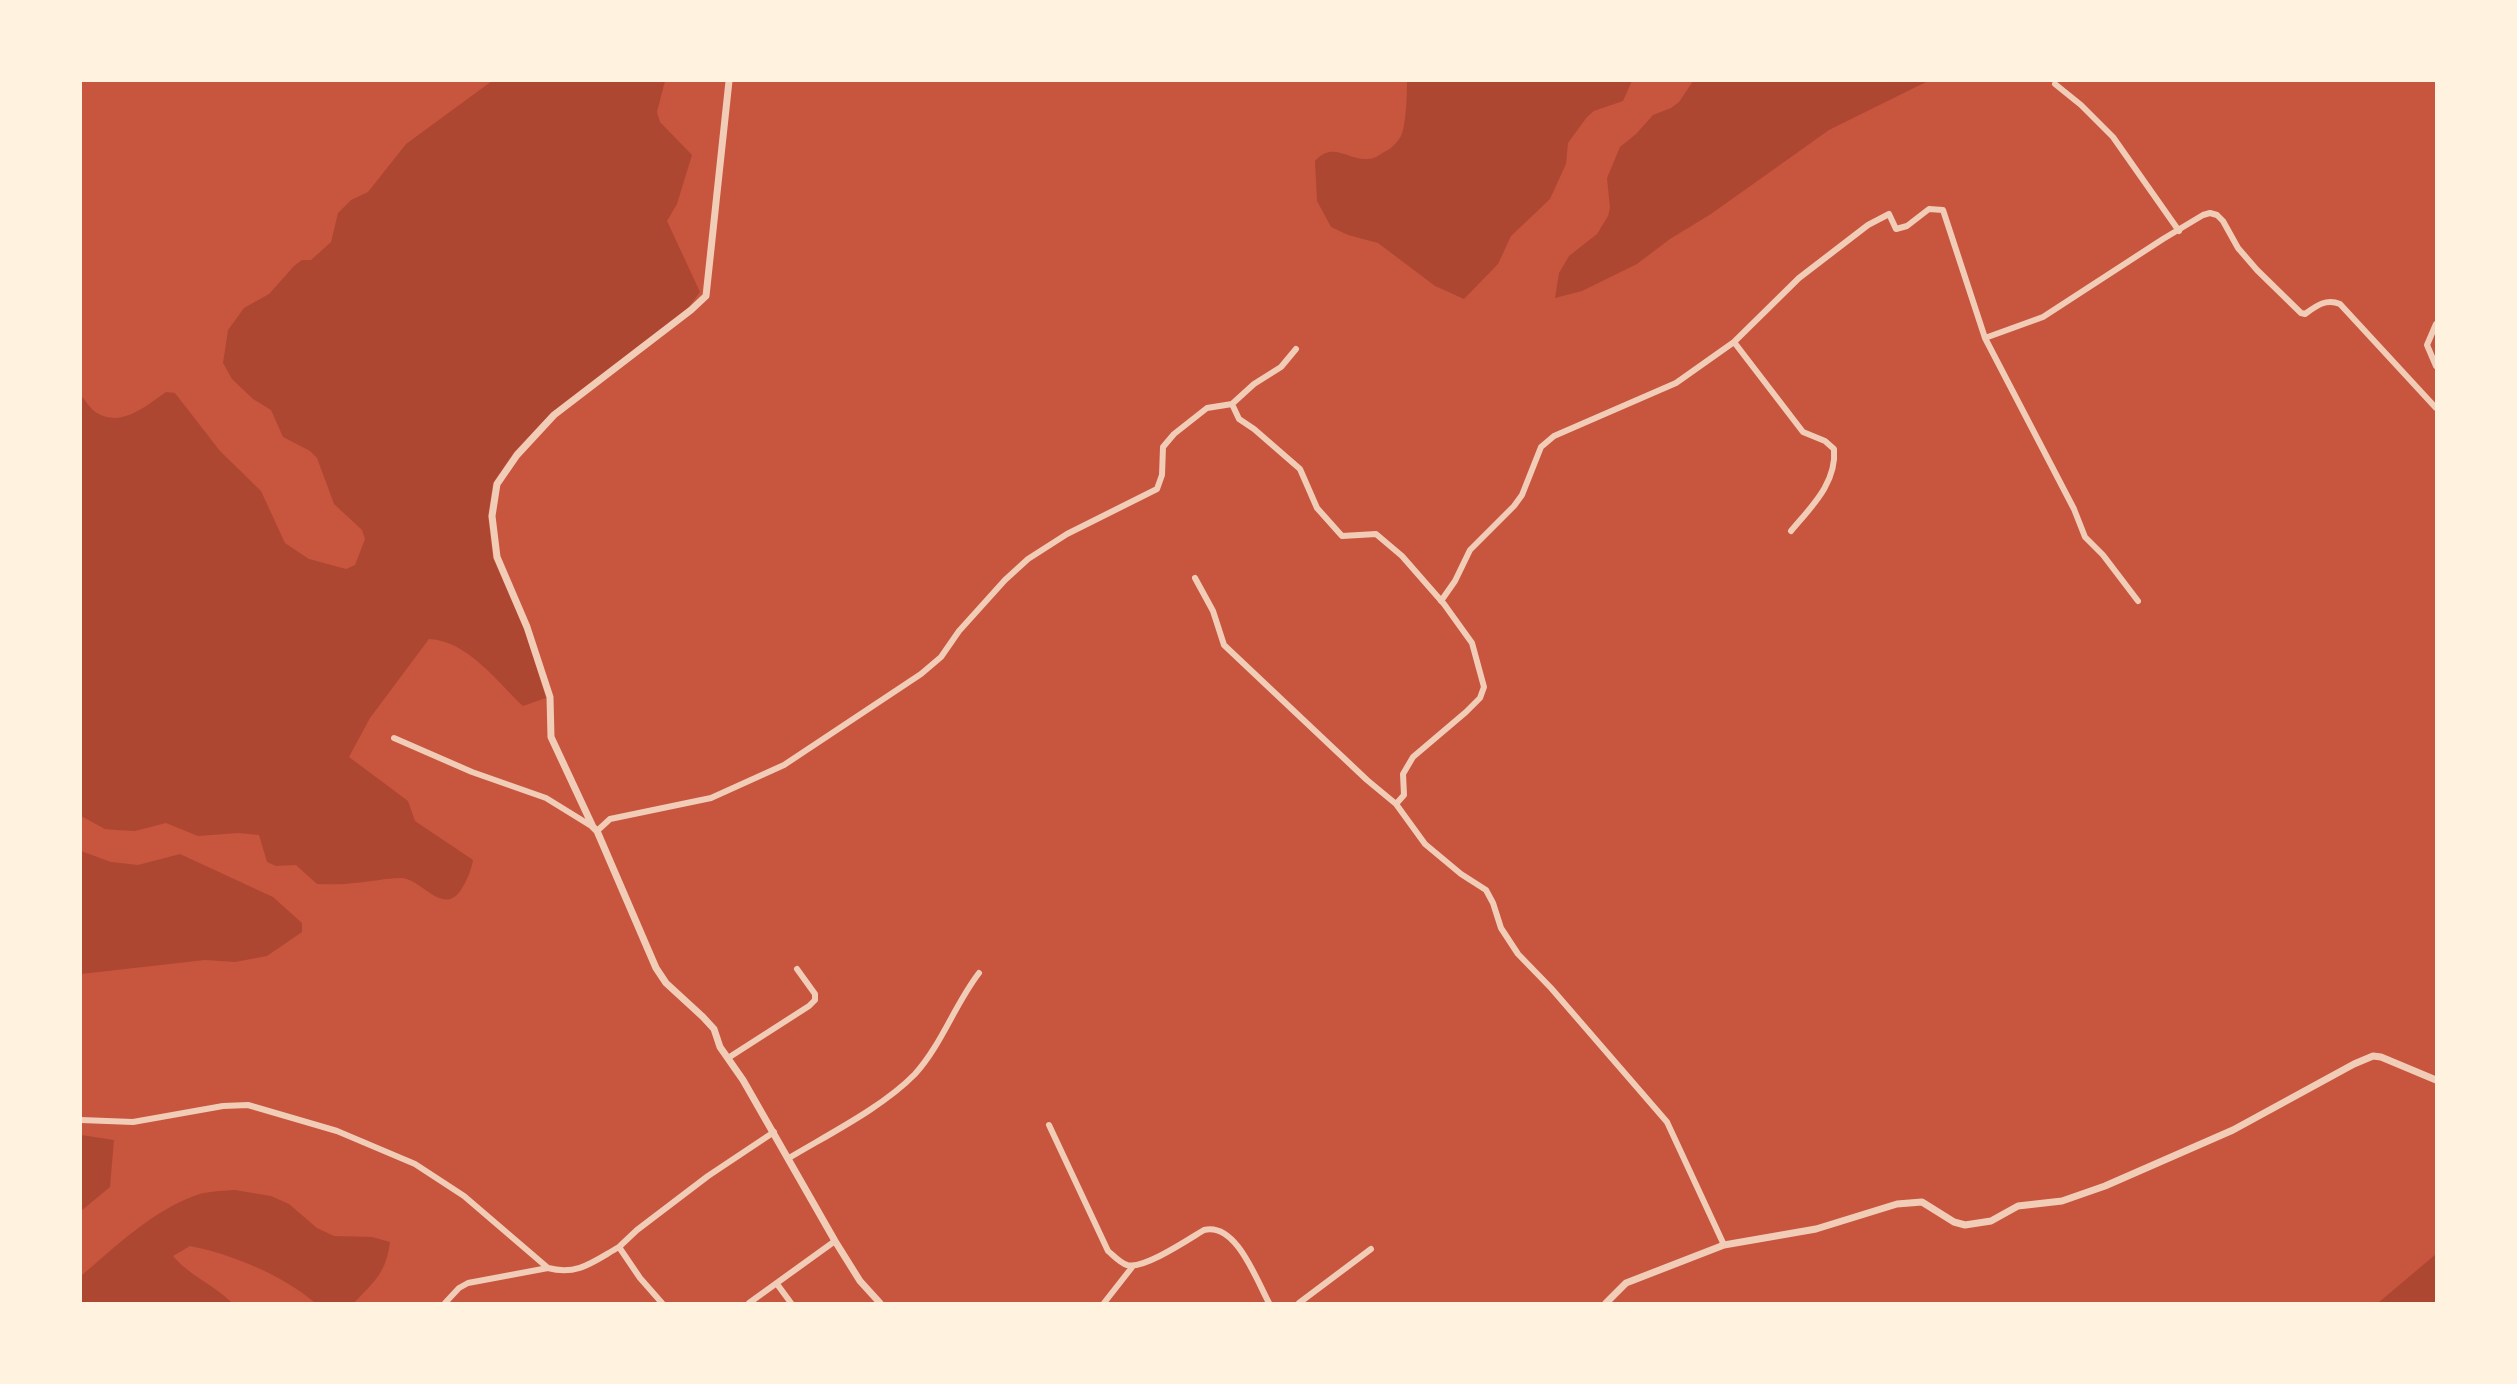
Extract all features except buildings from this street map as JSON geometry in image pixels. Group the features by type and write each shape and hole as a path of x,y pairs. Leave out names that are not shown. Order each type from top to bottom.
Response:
{"street":[{"path":"729,81 706,296 554,415 517,455 497,484 492,516 497,557 527,627 550,697 550,737 595,829 656,968 666,982 709,1022 835,1241 860,1281 880,1303"},
{"path":"2055,84 2081,105 2113,137 2179,231"},
{"path":"1441,601 1455,581 1470,550 1522,495 1541,447 1554,436 1676,383 1734,342 1799,278 1868,225 1889,214 1896,229 1907,226 1929,208 1943,210 1985,338 2074,509 2085,537 2103,555 2138,601"},
{"path":"1985,338 2043,317 2203,215 2210,213 2217,215 2238,248 2298,310 2305,314 2316,306 2329,302 2340,304 2436,408"},
{"path":"2436,324 2427,345 2436,366"},
{"path":"1734,342 1803,432 1825,441 1834,449 1835,462 1822,494 1791,531"},
{"path":"595,829 610,819 711,798 784,765 921,674 941,657 959,631 1005,580 1028,559 1067,534 1156,489 1162,475 1163,447 1174,434 1207,408 1232,404 1254,384 1281,367 1296,349"},
{"path":"1232,404 1239,418 1300,470 1317,508 1342,536 1376,534 1402,556 1441,601 1472,643 1484,687 1479,699 1413,757 1402,774 1404,795 1396,804"},
{"path":"1195,578 1213,611 1224,645 1367,780 1396,804 1425,844 1461,874 1486,890 1501,928 1518,954 1551,988 1666,1122 1724,1245"},
{"path":"394,738 472,772 546,798 595,829"},
{"path":"728,1058 815,1000 815,994 796,969"},
{"path":"789,1158 874,1107 915,1074 937,1043 954,1009 979,973"},
{"path":"1606,1303 1626,1282 1724,1245 1816,1230 1897,1204 1922,1202 1954,1222 1965,1225 1991,1221 2018,1206 2062,1201 2105,1186 2233,1130 2354,1064 2373,1056 2381,1057 2436,1080"},
{"path":"81,1120 133,1122 223,1106 248,1106 337,1131 415,1164 479,1207 548,1268"},
{"path":"1049,1125 1108,1251 1126,1265 1133,1266 1142,1264 1204,1230 1213,1228 1221,1230 1236,1242 1269,1303"},
{"path":"445,1303 459,1288 468,1283 548,1268 564,1272 579,1269 619,1247 637,1230 708,1176 774,1132"},
{"path":"749,1303 835,1241"},
{"path":"619,1247 640,1278 662,1303"},
{"path":"1299,1303 1371,1249"},
{"path":"1104,1303 1133,1266"},
{"path":"777,1284 791,1303"}],"shaded area":[{"path":"492,81 665,81 657,112 660,122 692,155 677,204 667,221 700,292 689,307 552,412 514,452 493,483 488,516 493,558 524,629 546,698 523,706 469,654 443,641 429,639 370,718 349,757 408,801 415,821 473,860 465,883 454,897 447,900 401,878 345,884 317,884 296,865 276,866 267,862 259,835 238,833 198,836 166,823 135,831 105,829 81,816 81,396 95,412 116,418 134,413 166,392 175,393 220,451 261,491 285,543 309,559 346,569 355,565 365,539 362,530 334,504 317,458 310,451 283,437 271,410 253,399 232,379 223,363 228,330 244,308 269,294 294,266 302,260 311,260 331,242 338,213 351,200 368,192 406,144"},
{"path":"1407,81 1632,81 1623,101 1594,111 1587,117 1568,143 1566,164 1550,199 1511,236 1498,264 1464,299 1435,286 1378,243 1348,235 1331,227 1317,201 1315,161 1322,155 1334,152 1367,159 1378,156 1398,141 1404,125"},
{"path":"1693,81 1928,81 1829,130 1637,264 1582,291 1555,298 1559,273 1569,256 1597,234 1608,216 1610,208 1607,178 1620,147 1636,134 1653,115 1679,102"},
{"path":"81,851 111,862 138,865 180,854 273,897 302,923 302,932 267,956 235,962 205,960 81,974"},
{"path":"81,1135 114,1140 110,1187 81,1211"},
{"path":"235,1190 271,1196 289,1204 317,1228 334,1236 372,1237 390,1242 386,1262 374,1282 354,1303 315,1303 288,1283 256,1267 222,1254 190,1246 173,1256 232,1303 81,1303 81,1276 148,1221 194,1196"},
{"path":"2436,1254 2436,1303 2378,1303"}]}
